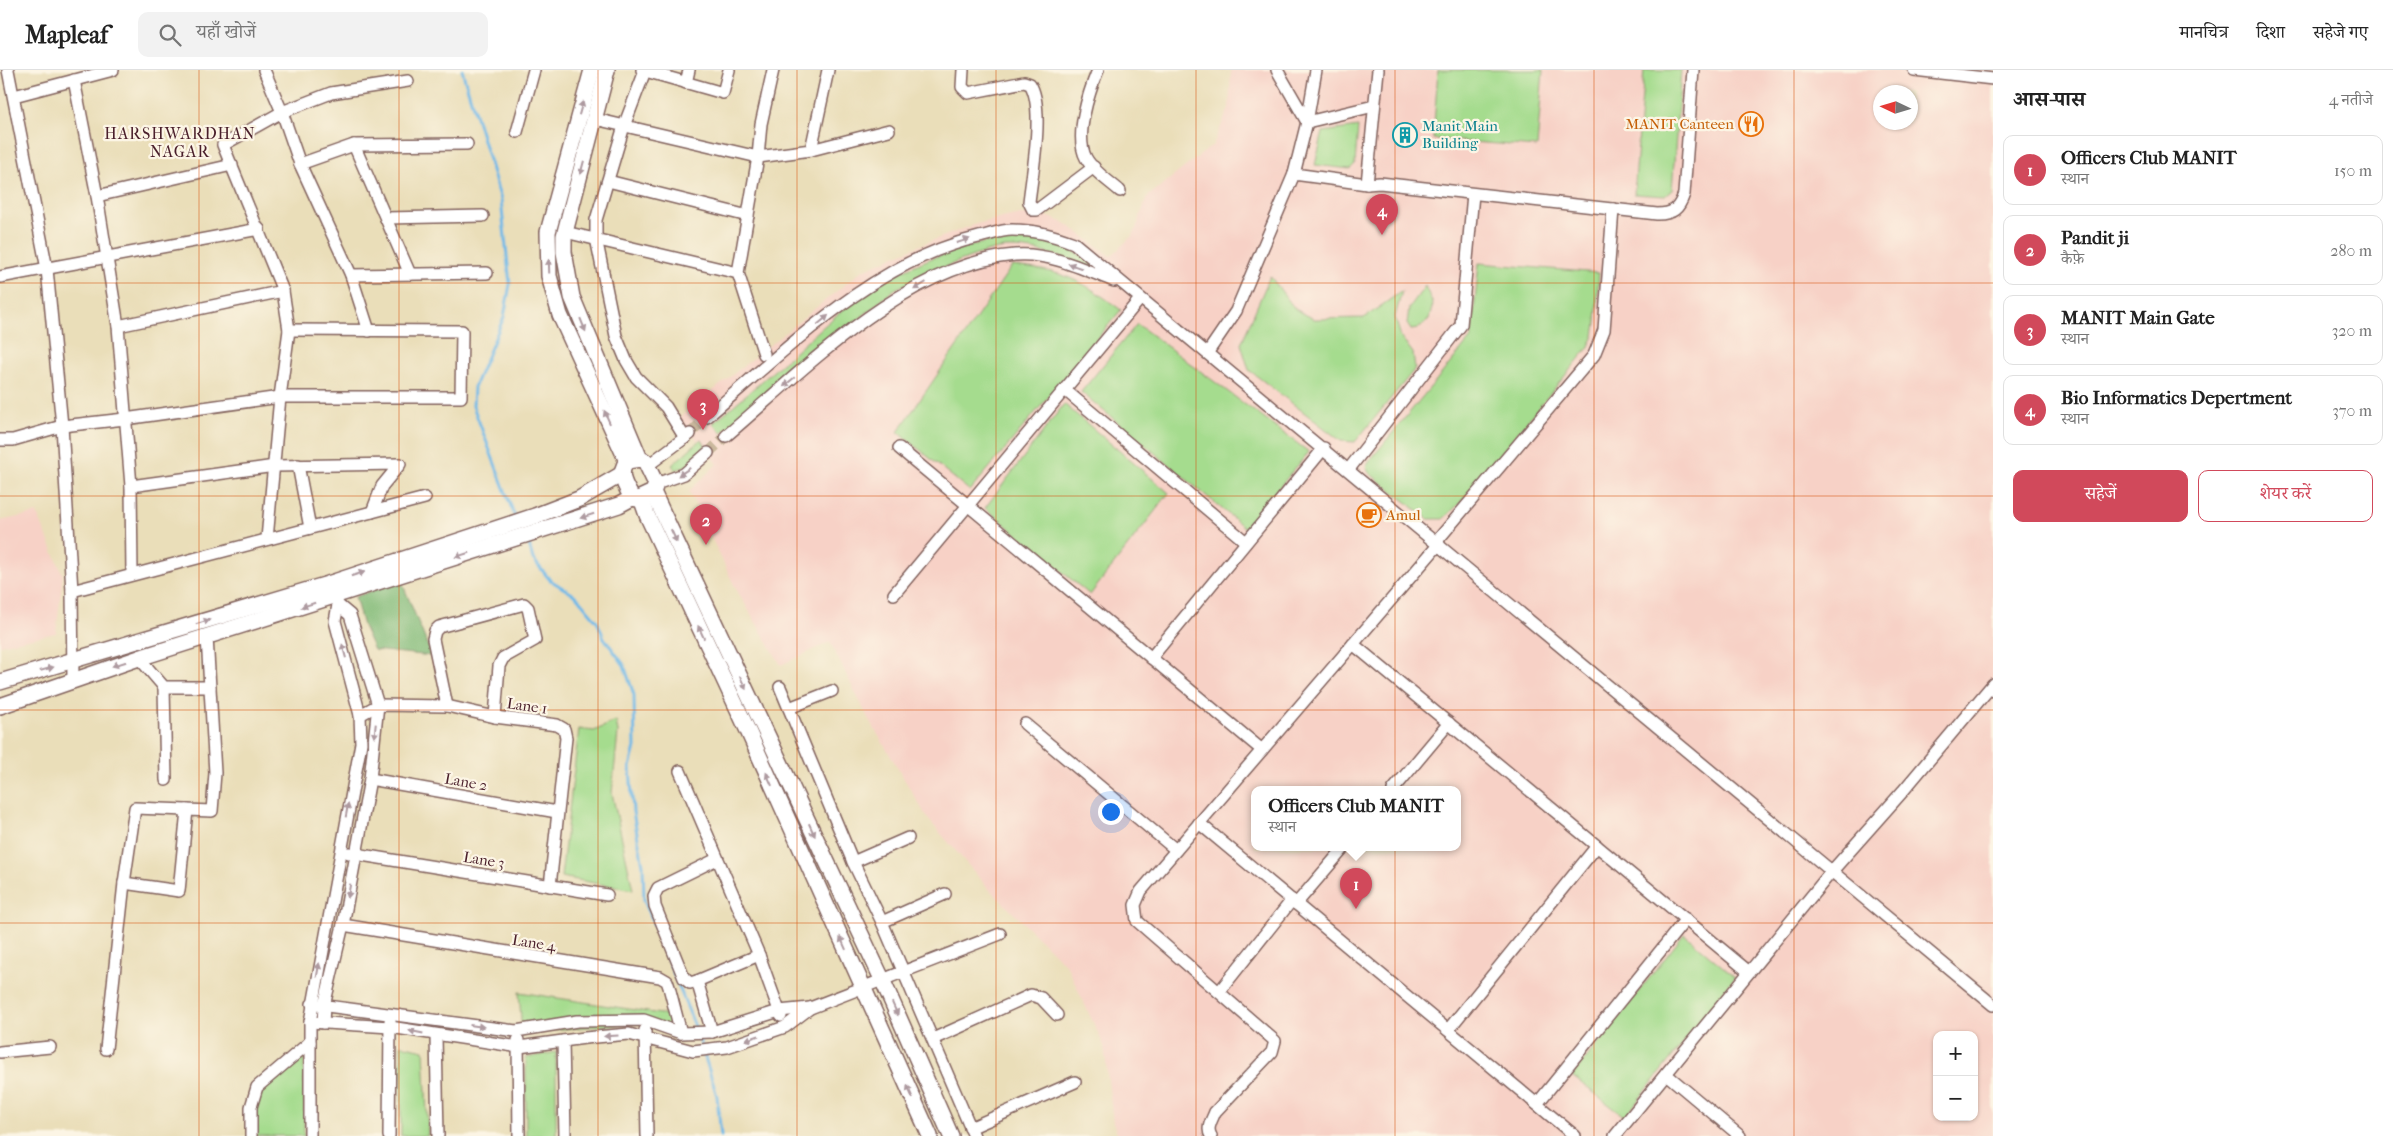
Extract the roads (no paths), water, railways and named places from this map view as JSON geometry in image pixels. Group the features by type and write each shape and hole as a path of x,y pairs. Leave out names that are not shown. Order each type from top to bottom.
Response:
{"main road":[{"path":"592,70 548,232 549,276 560,315 634,465"},
{"path":"608,70 565,232 564,252 572,297 645,493 882,979 951,1136"},
{"path":"634,465 623,482 645,493"},
{"path":"537,523 634,465"},
{"path":"0,706 74,679 335,595 537,523 619,505 645,493"},
{"path":"645,493 647,515 749,733 930,1136"},
{"path":"0,682 335,595"}],"street":[{"path":"8,70 47,269 62,426 72,591 72,662 74,679"},
{"path":"14,96 113,70"},
{"path":"264,70 282,112 300,164 351,275 369,331"},
{"path":"517,132 534,70"},
{"path":"634,465 688,435 666,407 636,377 626,360 616,336 596,238 596,220 643,70 723,93 729,70"},
{"path":"686,83 689,70"},
{"path":"764,354 738,273 758,157 761,124 773,70"},
{"path":"811,150 828,70"},
{"path":"963,70 962,87 968,93 1024,82 1030,84 1034,90 1038,120 1029,202 1033,210 1038,210 1094,167"},
{"path":"1098,70 1087,96 1083,125 1086,158 1120,191"},
{"path":"1277,70 1307,122"},
{"path":"1208,352 1236,311 1294,174 1307,122 1316,70"},
{"path":"1367,184 1378,70"},
{"path":"1294,174 1367,184 1380,183 1613,210 1670,214 1680,206 1684,194 1694,70"},
{"path":"1914,70 1993,79"},
{"path":"74,80 97,196 118,326 131,486 132,574"},
{"path":"267,539 280,397 289,330 283,291 260,229 223,145 282,112 331,93 408,81"},
{"path":"1307,122 1374,106"},
{"path":"594,118 758,157 811,150 889,130"},
{"path":"300,164 354,145 467,144"},
{"path":"354,145 410,274"},
{"path":"97,196 232,165"},
{"path":"608,181 748,216"},
{"path":"1349,469 1461,325 1473,194"},
{"path":"1211,1136 1210,1127 1215,1112 1272,1052 1275,1041 1138,921 1134,913 1141,891 1353,644 1594,355 1604,330 1613,210"},
{"path":"386,218 483,216"},
{"path":"0,278 260,229"},
{"path":"707,417 834,310 918,256 966,240 1010,230 1046,232 1074,243 1120,284 1208,352 1993,1005"},
{"path":"565,232 738,273"},
{"path":"726,436 858,324 936,276 974,262 1017,255 1050,258 1120,284"},
{"path":"351,275 487,273"},
{"path":"118,326 283,291"},
{"path":"894,594 1140,299"},
{"path":"0,440 13,440 62,426 280,397 462,398 462,331 289,330"},
{"path":"1065,390 1246,542"},
{"path":"899,448 1262,750"},
{"path":"1151,658 1324,448"},
{"path":"645,493 684,474 708,452"},
{"path":"131,486 274,466 400,464 382,486 372,512"},
{"path":"298,465 310,528"},
{"path":"72,591 425,498"},
{"path":"323,1023 324,1006 343,925 370,779 378,704 350,615 335,595"},
{"path":"310,1136 310,1022 312,1004 361,743 360,715 335,621 335,595"},
{"path":"446,706 433,639 435,631 439,627 524,604 528,608 535,640 502,658 499,666 495,717"},
{"path":"106,1049 124,884 135,808 212,812 215,773 207,637"},
{"path":"1353,644 1749,972"},
{"path":"139,658 164,687 166,780"},
{"path":"1616,1136 1832,871 1903,791 1993,684"},
{"path":"164,687 210,687"},
{"path":"780,687 853,862 882,922 972,1132 1074,1082"},
{"path":"789,708 832,691"},
{"path":"360,715 378,704"},
{"name":"Lane 1","path":"378,704 446,706 495,717 558,725 564,729 566,738 550,886"},
{"path":"1025,724 1176,850"},
{"path":"1396,786 1449,724"},
{"path":"680,771 759,955 785,1027"},
{"name":"Lane 2","path":"370,779 557,812"},
{"path":"124,884 179,891 187,810"},
{"path":"1199,823 1575,1136"},
{"path":"853,862 908,838"},
{"path":"1448,1030 1597,846"},
{"name":"Lane 3","path":"340,851 607,895"},
{"path":"1219,992 1294,902 1341,851"},
{"path":"717,859 658,888 654,896 655,906 684,978 690,983 697,981 759,955"},
{"path":"882,922 945,894"},
{"path":"1537,1104 1686,920"},
{"name":"Lane 4","path":"343,925 660,977 667,981 670,987 686,1033"},
{"path":"312,1004 516,1030 577,1021 644,1020 686,1033 710,1032 779,1011 810,1008 1000,934"},
{"path":"697,981 710,1032"},
{"path":"933,1039 1030,996 1041,998 1057,1015"},
{"path":"310,1022 390,1027 436,1036 519,1047 629,1034 693,1051 727,1047 785,1027 810,1008"},
{"path":"389,1136 390,1014"},
{"path":"644,1020 647,1136"},
{"path":"516,1030 519,1047 519,1136"},
{"path":"436,1036 438,1136"},
{"path":"563,1041 564,1136"},
{"path":"251,1136 250,1107 257,1086 310,1042"},
{"path":"0,1052 50,1047"},
{"path":"1666,1074 1740,1136"}],"waterway":[{"path":"462,70 501,200 510,284 504,317 474,387 473,406 515,517"},
{"path":"527,538 533,559 550,580 576,596 597,621 604,638 624,665 634,695 635,747 630,767 633,812 643,865 644,900 696,1029"},
{"path":"698,1035 717,1096 721,1136"}],"tunnel":[{"path":"691,433 707,417"},
{"path":"708,453 726,436"}],"place":[{"name":"MANIT Canteen","path":"1751,124"},
{"name":"Manit Main Building","path":"1405,135"},
{"name":"Bio Informatics Depertment","path":"1382,235"},
{"name":"MANIT Main Gate","path":"703,430"},
{"name":"Amul","path":"1369,515"},
{"name":"Pandit ji","path":"706,545"},
{"name":"Officers Club MANIT","path":"1356,909"}],"district":[{"name":"HARSHWARDHAN NAGAR","path":"180,142"}]}
